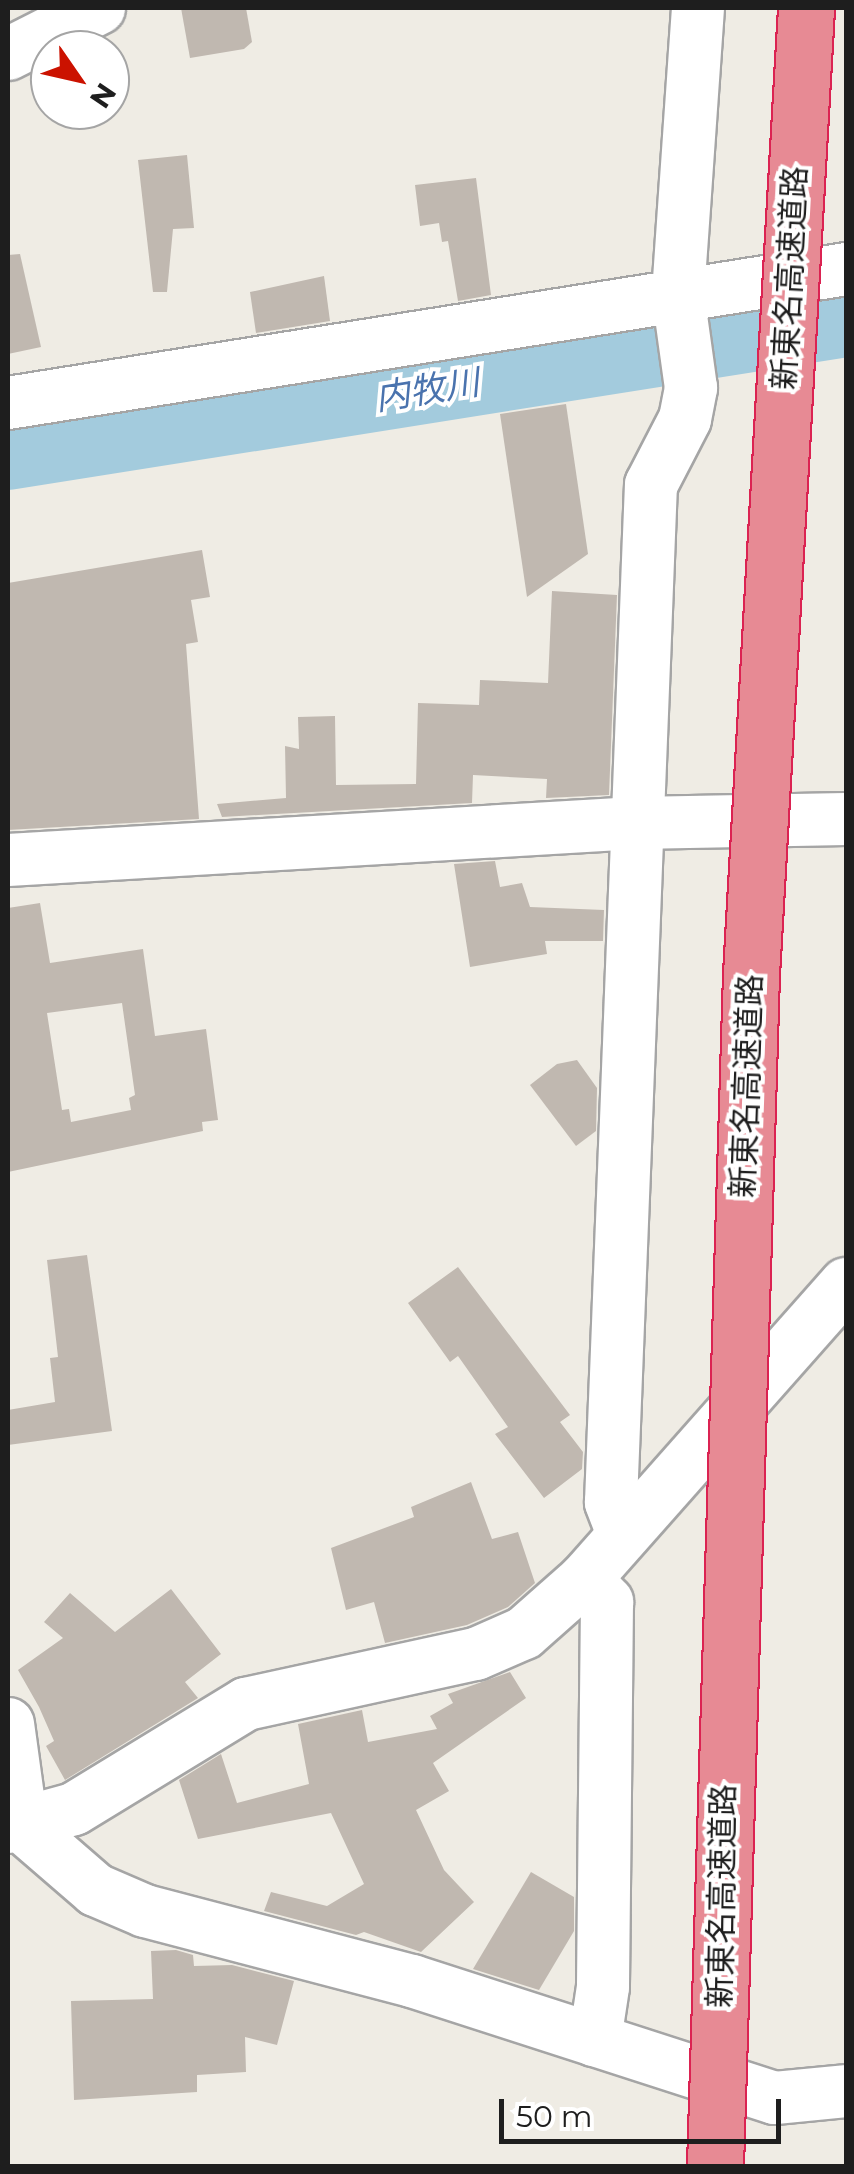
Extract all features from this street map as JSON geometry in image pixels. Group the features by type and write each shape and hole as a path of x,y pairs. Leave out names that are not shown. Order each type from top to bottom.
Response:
{"highway":[{"name":"新東名高速道路","path":"716,2166 750,974 806,8"}],"street":[{"path":"8,54 99,8"},
{"path":"623,1534 611,1502 651,485 685,419 690,388 678,304 698,8"},
{"path":"8,403 678,304 846,269"},
{"path":"8,860 636,823 846,818"},
{"path":"15,1826 74,1809 246,1704 476,1654 524,1634 585,1579 846,1284"},
{"path":"585,1579 606,1602 603,1987 595,2040"},
{"path":"8,1724 15,1826 96,1890 146,1911 412,1982 775,2098 846,2091"}],"building":[{"path":"181,8 246,8 252,42 244,49 190,58"},
{"path":"187,155 194,228 173,229 167,292 153,292 138,160"},
{"path":"476,178 491,295 458,301 448,241 442,242 439,223 420,226 415,185"},
{"path":"20,254 41,347 8,354 8,255"},
{"path":"324,276 330,321 256,333 250,292"},
{"path":"566,404 588,554 527,597 500,414"},
{"path":"202,550 210,597 191,600 198,642 186,644 199,819 8,830 8,583"},
{"path":"552,591 617,595 609,795 546,798 547,779 473,775 472,803 222,817 217,804 286,798 285,746 299,749 298,717 335,716 336,785 416,784 418,703 479,705 480,680 548,683"},
{"path":"495,861 500,887 522,883 530,907 604,910 603,941 545,941 547,954 470,967 454,864"},
{"path":"40,903 50,963 143,949 155,1036 206,1029 218,1120 202,1122 203,1131 8,1172 8,908","holes":["122,1003 135,1095 129,1098 131,1110 71,1122 69,1109 62,1110 47,1013"]},
{"path":"577,1060 597,1088 596,1131 576,1146 530,1085 557,1064"},
{"path":"87,1255 112,1431 8,1445 8,1410 55,1402 50,1358 58,1357 47,1260"},
{"path":"458,1267 570,1415 560,1422 583,1452 582,1469 544,1498 495,1434 508,1427 458,1356 450,1362 408,1303"},
{"path":"471,1482 492,1539 518,1532 535,1583 508,1607 467,1625 385,1643 374,1602 346,1610 331,1548 414,1517 411,1507"},
{"path":"171,1589 221,1654 185,1682 198,1698 65,1780 46,1746 54,1741 18,1670 63,1638 44,1622 70,1593 115,1632"},
{"path":"510,1672 526,1698 433,1763 449,1791 416,1810 444,1870 474,1902 421,1952 364,1932 356,1935 264,1911 271,1892 327,1906 364,1884 331,1813 198,1839 179,1780 221,1754 237,1803 309,1784 298,1724 362,1710 368,1742 437,1729 430,1716 453,1703 448,1694"},
{"path":"531,1872 574,1897 574,1931 539,1990 473,1969"},
{"path":"176,1950 193,1955 194,1966 232,1965 294,1981 277,2045 245,2037 246,2072 197,2075 197,2092 74,2100 71,2001 153,1999 151,1951"}],"waterway":[{"name":"内牧川","path":"8,456 846,323"}]}
